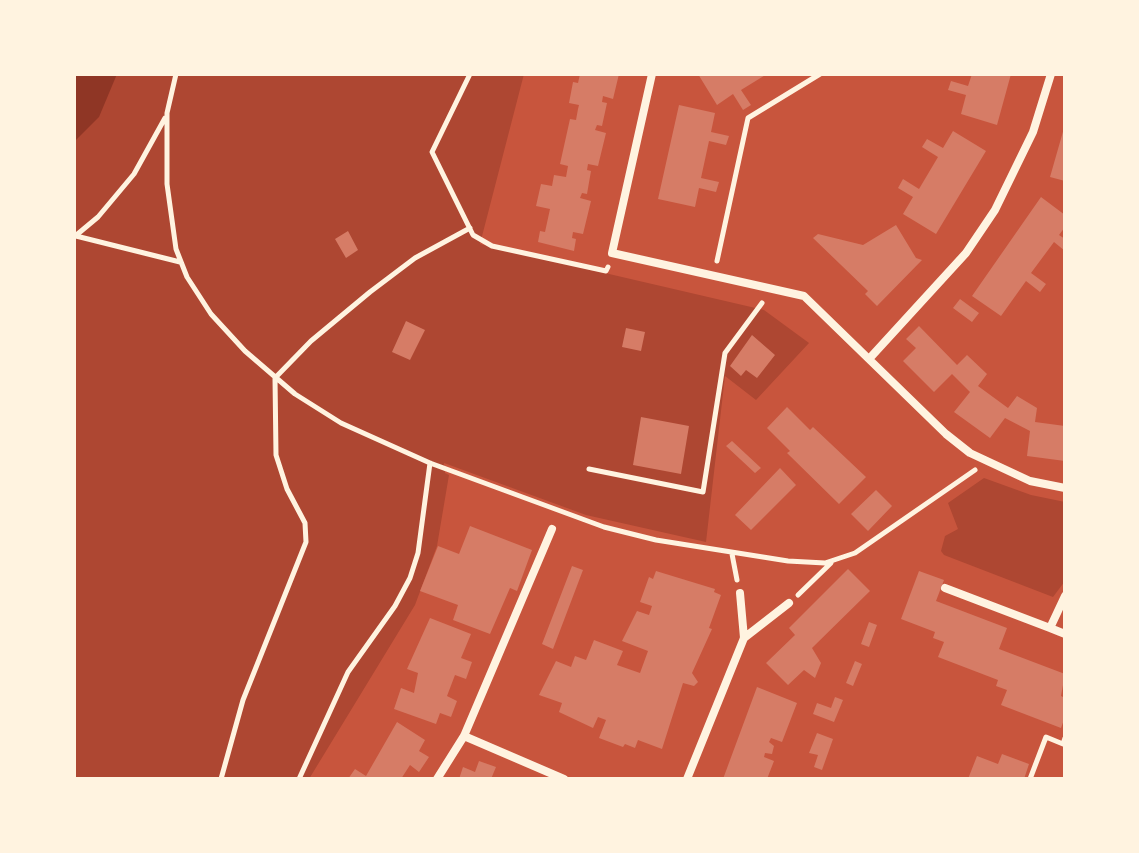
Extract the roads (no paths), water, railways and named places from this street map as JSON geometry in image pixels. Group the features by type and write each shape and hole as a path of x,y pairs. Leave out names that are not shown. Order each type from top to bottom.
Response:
{"street":[{"path":"652,74 612,253 804,296 946,434 986,462 1030,481 1065,488"},
{"path":"869,359 966,253 995,210 1033,132 1051,74"},
{"path":"437,779 464,736 552,529"},
{"path":"945,588 1065,634"},
{"path":"687,779 744,638 740,593"},
{"path":"1050,628 1065,596"},
{"path":"744,638 789,603"},
{"path":"464,736 564,779"}]}
